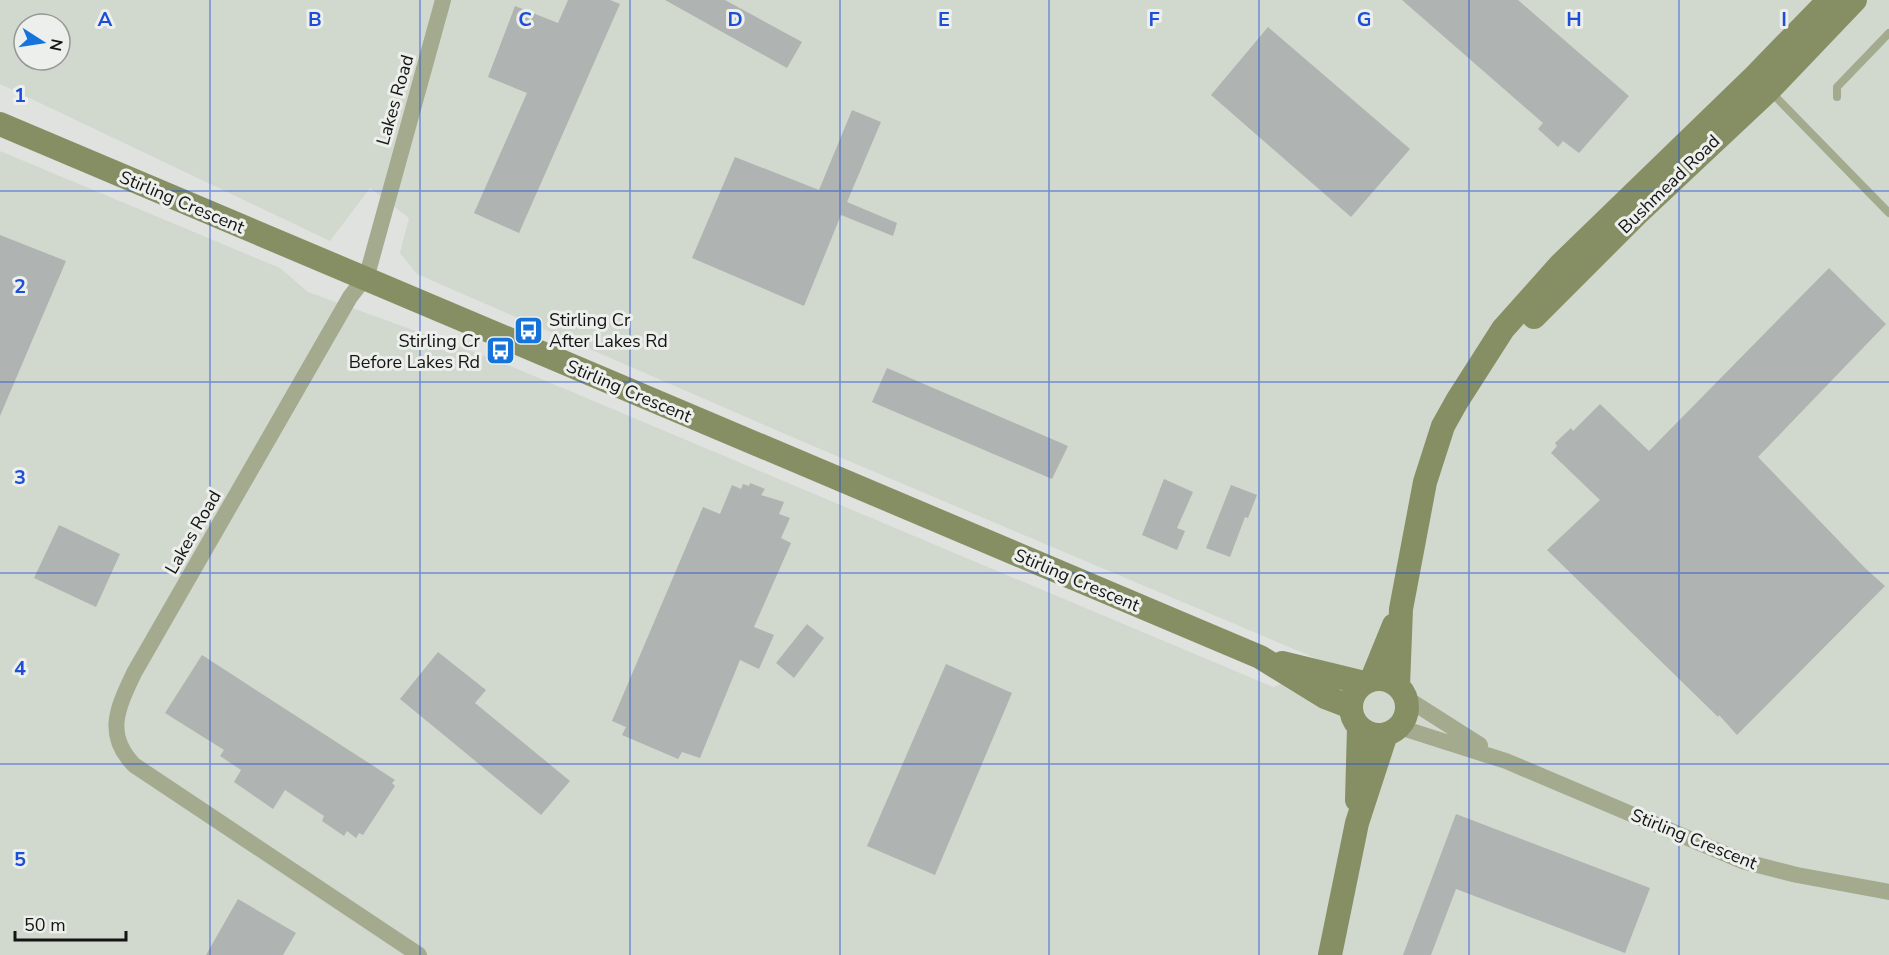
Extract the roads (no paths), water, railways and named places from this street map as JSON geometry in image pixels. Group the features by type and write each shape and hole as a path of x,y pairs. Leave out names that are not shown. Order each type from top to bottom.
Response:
{"main road":[{"name":"Bushmead Road","path":"1762,83 1829,0"},
{"name":"Bushmead Road","path":"1330,955 1357,823 1392,730 1404,718 1407,708 1402,692 1401,609 1425,482 1443,426 1456,402 1481,366 1511,340 1638,213 1762,83 1855,0"},
{"name":"Stirling Crescent","path":"0,124 1260,657 1355,717"},
{"name":"Bushmead Road","path":"1357,823 1353,698 1357,689 1368,681 1401,609"},
{"name":"Stirling Crescent","path":"1260,657 1368,681"},
{"path":"1368,681 1386,679 1402,692"},
{"path":"1355,717 1371,734 1392,730"}],"street":[{"name":"Lakes Road","path":"419,955 147,776 123,754 116,739 117,718 122,698 134,673 350,297 364,279 369,268 443,0"},
{"name":"Stirling Crescent","path":"1402,692 1506,761"},
{"name":"Stirling Crescent","path":"1392,730 1506,761 1742,861 1797,875 1889,892"}],"lane":[{"path":"1837,97 1837,87 1889,33"},
{"path":"1762,83 1889,213"}],"place":[{"name":"Stirling Cr After Lakes Rd","path":"528,330"},
{"name":"Stirling Cr Before Lakes Rd","path":"501,351"}]}
